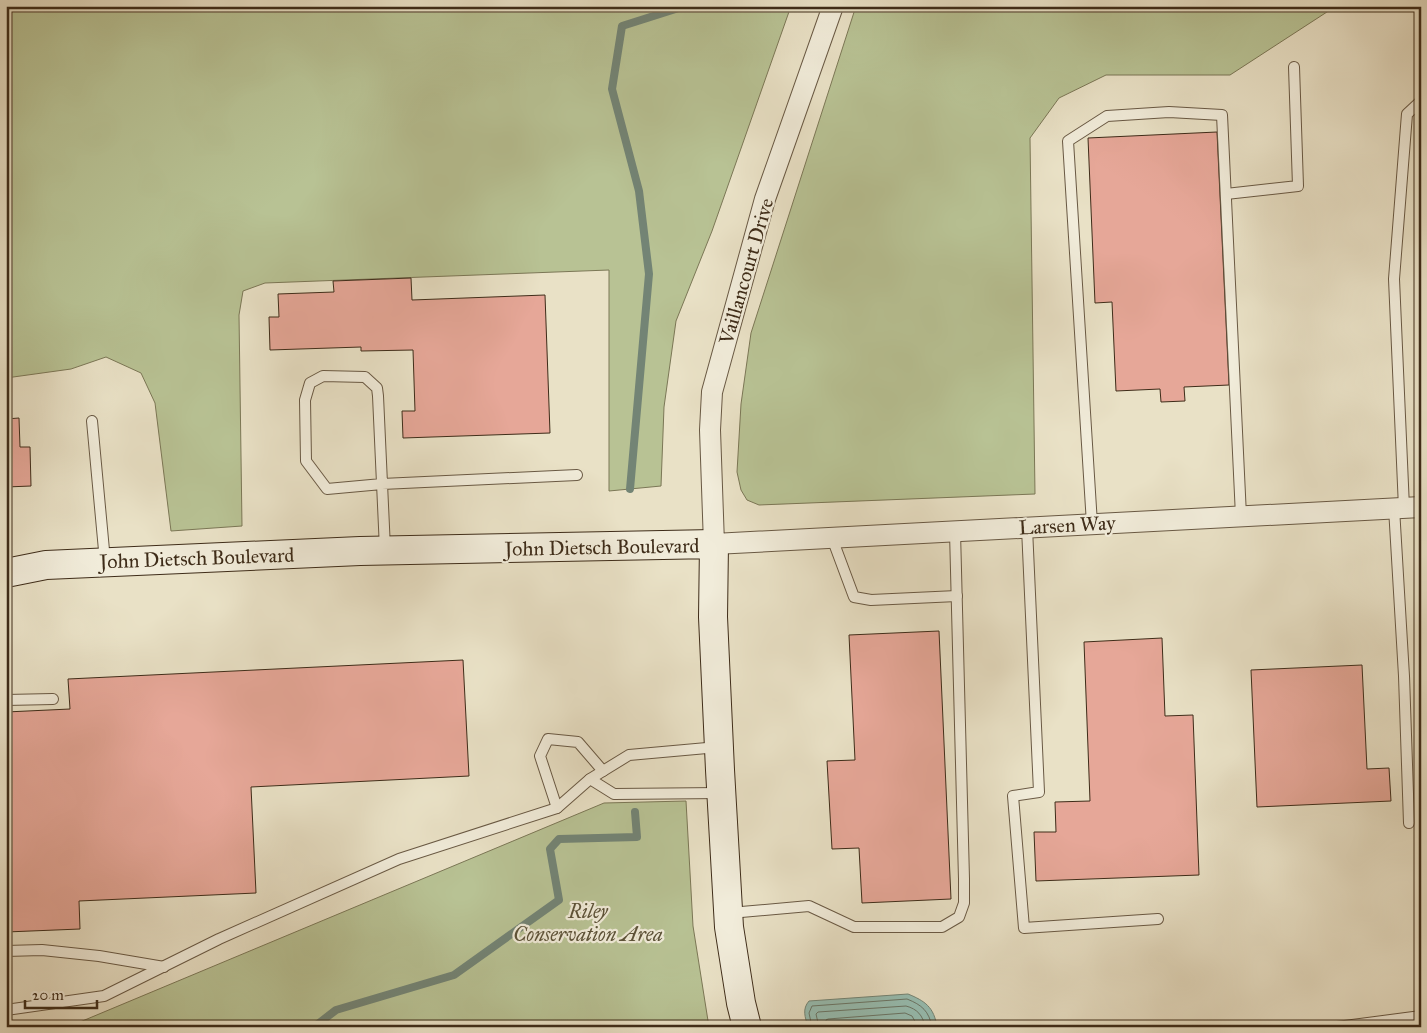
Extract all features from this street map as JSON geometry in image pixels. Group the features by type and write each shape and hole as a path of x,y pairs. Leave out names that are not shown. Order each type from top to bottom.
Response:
{"street":[{"name":"Vaillancourt Drive","path":"714,544 710,430 712,392 765,199 832,6"},
{"name":"Larsen Way","path":"714,544 1406,507"},
{"name":"John Dietsch Boulevard","path":"6,573 46,565 105,562 385,551 714,544 713,617 721,793 729,913 738,984 747,1027"}],"lane":[{"path":"1226,194 1298,186 1294,67"},
{"path":"1409,823 1404,676 1406,507 1394,279 1407,114 1421,101"},
{"path":"1092,524 1068,141 1107,116 1169,112 1222,115 1241,516"},
{"path":"385,551 382,484 377,388 365,377 323,376 310,383 305,400 306,460 327,489 382,484 577,475"},
{"path":"92,422 105,562"},
{"path":"1027,528 1038,792 1013,796 1024,928 1158,919"},
{"path":"729,913 809,906 854,928 942,927 959,917 964,903 964,880 955,532"},
{"path":"832,538 854,597 871,600 957,596"},
{"path":"6,700 53,698"},
{"path":"557,808 540,756 548,739 578,742 603,770"},
{"path":"6,1010 104,996 220,939 399,859 557,808 590,779 629,755 719,747"},
{"path":"590,779 614,794 721,793"},
{"path":"6,951 51,951 99,956 164,967"},
{"path":"1337,1027 1421,1016"}],"green space":[{"path":"6,6 791,6 712,231 676,321 664,407 661,486 609,491 609,270 265,283 243,291 239,315 242,526 171,531 155,403 141,373 106,357 71,369 6,378"},
{"path":"856,6 1382,6 1330,10 1230,75 1106,75 1059,98 1030,138 1035,494 759,505 747,500 741,490 737,472 741,404 751,333"},
{"name":"Riley Conservation Area","path":"686,801 693,926 709,1027 68,1027 604,803"}],"water":[{"path":"908,994 928,1006 934,1014 937,1027 808,1027 805,1010 809,1001"}],"building":[{"path":"1217,132 1229,385 1184,387 1185,401 1161,402 1160,389 1116,391 1112,302 1095,303 1088,138"},
{"path":"411,278 412,300 545,295 550,433 403,438 402,411 415,411 413,350 361,351 361,347 270,350 269,317 279,317 278,294 334,292 333,281"},
{"path":"19,418 20,447 30,447 31,486 6,487 6,419"},
{"path":"939,631 951,899 862,903 859,848 832,849 827,761 855,760 849,635"},
{"path":"1162,638 1165,716 1193,715 1199,875 1036,881 1034,832 1056,832 1055,802 1090,801 1084,642"},
{"path":"463,660 469,776 251,787 256,893 79,901 80,929 6,932 6,712 70,709 68,679"},
{"path":"1362,665 1367,769 1389,768 1391,801 1257,807 1251,670"}],"waterway":[{"path":"630,489 649,274 639,191 612,89 622,26 685,6"},
{"path":"314,1027 336,1010 454,975 559,900 550,849 559,839 637,837 635,812"}]}
